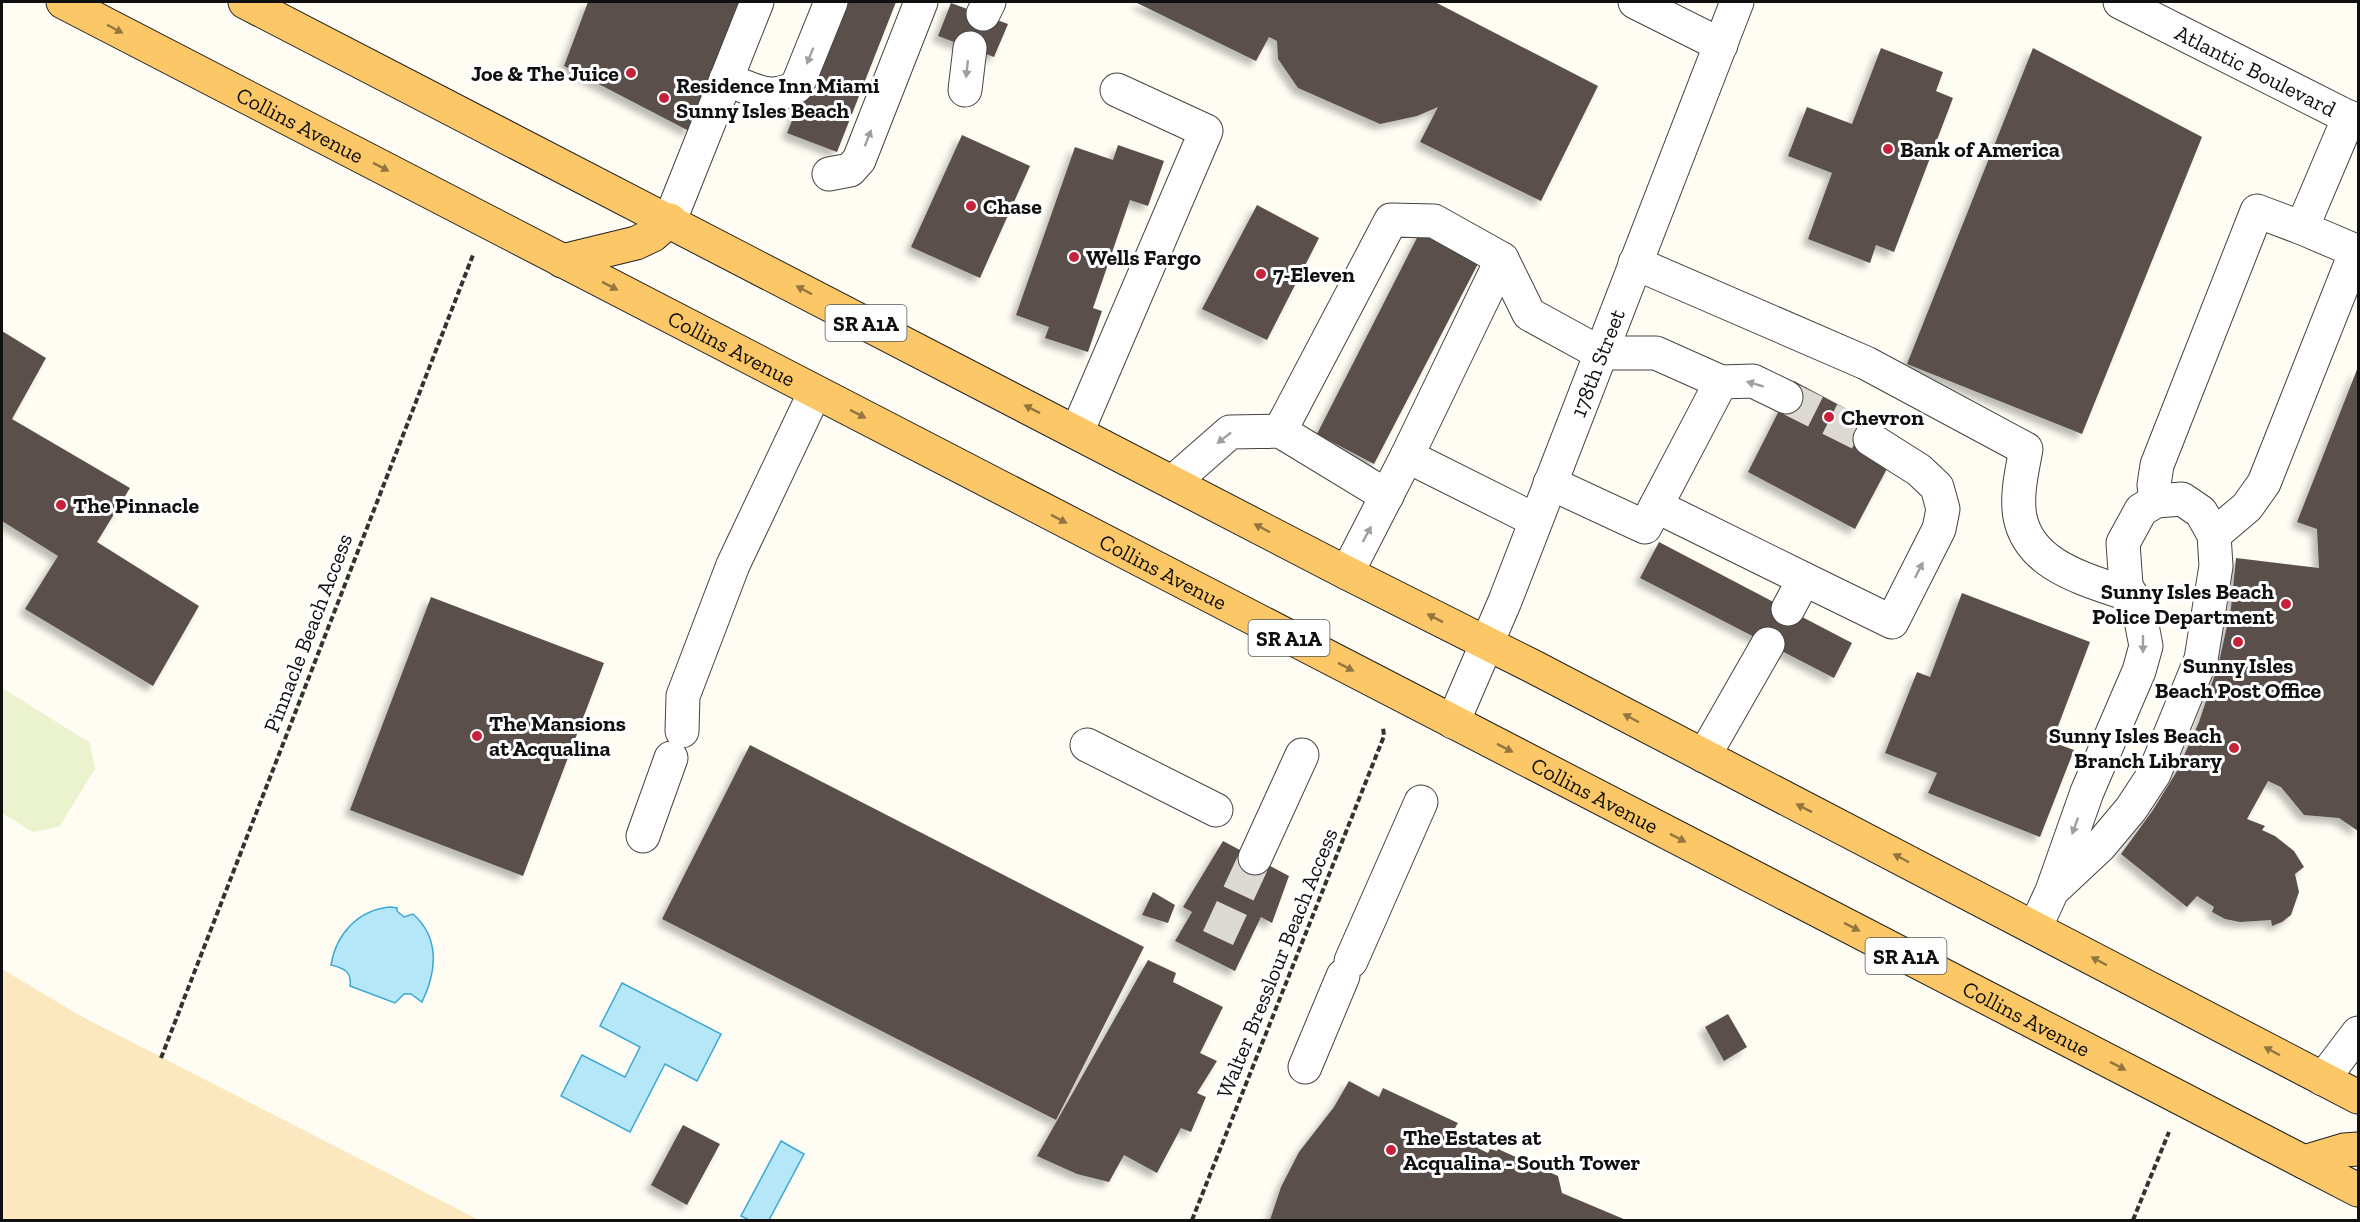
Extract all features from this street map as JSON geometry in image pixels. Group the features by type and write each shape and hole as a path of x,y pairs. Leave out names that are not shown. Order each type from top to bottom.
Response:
{"main road":[{"name":"Collins Avenue","path":"63,2 2358,1190"},
{"name":"SR A1A","path":"245,2 670,220 2358,1097"},
{"path":"562,261 636,243 653,236 670,220"},
{"path":"2304,1162 2344,1150 2358,1149"}],"street":[{"path":"670,220 757,2"},
{"path":"726,80 773,96 788,93 797,86 831,2"},
{"path":"829,174 850,170 860,160 921,2"},
{"path":"1635,2 1720,45"},
{"name":"178th Street","path":"1453,722 1487,644 1737,2"},
{"name":"Atlantic Boulevard","path":"2120,2 2354,120"},
{"path":"2180,2 2181,12 2195,39"},
{"path":"965,90 970,48"},
{"path":"1077,432 1206,131 1117,90"},
{"path":"2302,228 2354,120"},
{"path":"2156,501 2154,485 2157,465 2257,211 2356,251 2264,483 2247,507 2214,535"},
{"path":"1280,431 1391,220 1434,221 1502,259 1530,314 1600,352 1656,353 1721,382 1753,381 1786,397"},
{"path":"1347,573 1407,456 1502,259"},
{"path":"1635,263 1866,363 2026,448 2019,488 2020,517 2028,541 2049,562 2132,597"},
{"path":"1550,483 1645,527 1721,382"},
{"path":"643,836 677,744 683,696 733,565 814,392"},
{"path":"1173,482 1230,432 1280,431 1387,496"},
{"path":"1656,506 1892,622 1939,529 1943,509 1937,486 1919,470 1870,439"},
{"path":"1407,456 1535,520"},
{"path":"2036,928 2052,891 2087,792 2139,671 2146,646 2140,615 2126,585 2123,543 2141,510 2156,501 2182,499 2201,512 2214,535 2216,566 2200,659 2154,774 2132,809 2108,837 2052,891"},
{"path":"1788,609 1804,579"},
{"path":"1704,756 1768,644"},
{"path":"1087,745 1216,810"},
{"path":"1254,858 1302,755"},
{"path":"1305,1067 1421,802"},
{"path":"2323,1079 2358,1033"}],"path":[{"name":"Pinnacle Beach Access","path":"161,1058 486,221"},
{"name":"Walter Bresslour Beach Access","path":"1192,1221 1384,736 1383,724"},
{"path":"2133,1221 2170,1129"}],"sand":[{"path":"2,969 79,1015 479,1220 2,1220"}],"green space":[{"path":"2,688 90,743 95,769 59,827 33,832 2,813"}],"water":[{"path":"390,907 397,908 397,911 404,917 413,914 422,923 432,944 431,979 422,1002 411,994 404,994 395,1003 350,986 350,977 346,971 331,965 338,943 350,926 368,913"},
{"path":"622,983 721,1034 697,1081 665,1064 630,1132 561,1096 582,1055 625,1077 640,1047 600,1026"},
{"path":"781,1141 804,1154 769,1220 749,1220 741,1216"}],"building":[{"name":"Residence Inn Miami Sunny Isles Beach","path":"588,2 740,2 689,131 564,66"},
{"path":"840,2 896,2 837,152 787,133"},
{"path":"1135,2 1435,2 1598,86 1541,201 1420,142 1438,107 1417,116 1380,124 1298,88 1278,59 1277,41 1269,37 1256,61"},
{"path":"951,3 1008,24 994,57 938,36"},
{"name":"Bank of America","path":"1881,48 1943,72 1936,91 1953,98 1894,252 1876,245 1870,263 1808,239 1832,173 1788,156 1807,107 1852,124"},
{"path":"2033,48 2202,137 2082,434 1907,364"},
{"name":"Chase","path":"962,135 1030,166 980,278 911,247"},
{"name":"Wells Fargo","path":"1118,145 1164,161 1148,206 1130,200 1093,308 1102,311 1088,352 1045,338 1049,327 1016,315 1075,147 1113,160"},
{"name":"7-Eleven","path":"1257,205 1319,238 1267,340 1202,309"},
{"path":"1423,226 1482,256 1374,464 1317,434"},
{"name":"The Pinnacle","path":"2,331 46,358 12,419 130,488 97,542 199,606 153,686 25,609 58,556 2,521"},
{"path":"2358,367 2358,831 2339,818 2304,815 2281,787 2268,781 2247,819 2265,826 2262,830 2275,836 2294,851 2304,867 2295,874 2299,892 2291,915 2272,926 2271,920 2240,922 2225,919 2212,912 2214,907 2197,896 2187,907 2121,854 2153,810 2177,771 2199,722 2219,662 2231,608 2236,558 2319,568 2317,529 2297,522"},
{"name":"Chevron","path":"1794,381 1877,425 1889,465 1855,529 1748,472"},
{"path":"1659,542 1852,643 1834,678 1640,578"},
{"path":"1962,593 2090,642 2052,742 2074,750 2040,837 1928,793 1937,773 1885,753 1917,672 1930,677"},
{"name":"The Mansions at Acqualina","path":"431,597 604,663 523,876 350,810"},
{"path":"750,745 1144,947 1056,1120 662,919"},
{"path":"1223,841 1289,876 1272,923 1261,917 1235,971 1175,941 1192,912 1183,907"},
{"path":"1153,892 1175,905 1168,923 1142,915"},
{"path":"1148,960 1176,973 1173,982 1223,1007 1200,1053 1217,1061 1197,1093 1206,1097 1191,1132 1181,1128 1157,1173 1124,1155 1109,1182 1077,1174 1037,1156"},
{"path":"1728,1014 1747,1047 1724,1061 1705,1027"},
{"name":"The Estates at Acqualina - South Tower","path":"1349,1081 1379,1097 1383,1088 1458,1123 1451,1135 1488,1153 1490,1149 1497,1151 1498,1149 1558,1176 1562,1193 1626,1220 1270,1220 1281,1187 1299,1152 1334,1107"},
{"path":"683,1125 720,1144 687,1205 651,1185"}],"tunnel":[{"path":"1786,397 1870,439"},
{"path":"1218,938 1255,858"}],"place":[{"name":"Joe & The Juice","path":"631,73"},
{"name":"Residence Inn Miami Sunny Isles Beach","path":"664,98"},
{"name":"Bank of America","path":"1888,149"},
{"name":"Chase","path":"971,206"},
{"name":"Wells Fargo","path":"1074,257"},
{"name":"7-Eleven","path":"1261,274"},
{"name":"Chevron","path":"1829,417"},
{"name":"The Pinnacle","path":"61,505"},
{"name":"Sunny Isles Beach Police Department","path":"2286,604"},
{"name":"Sunny Isles Beach Post Office","path":"2238,642"},
{"name":"The Mansions at Acqualina","path":"477,736"},
{"name":"Sunny Isles Beach Branch Library","path":"2234,748"},
{"name":"The Estates at Acqualina - South Tower","path":"1391,1150"}]}
